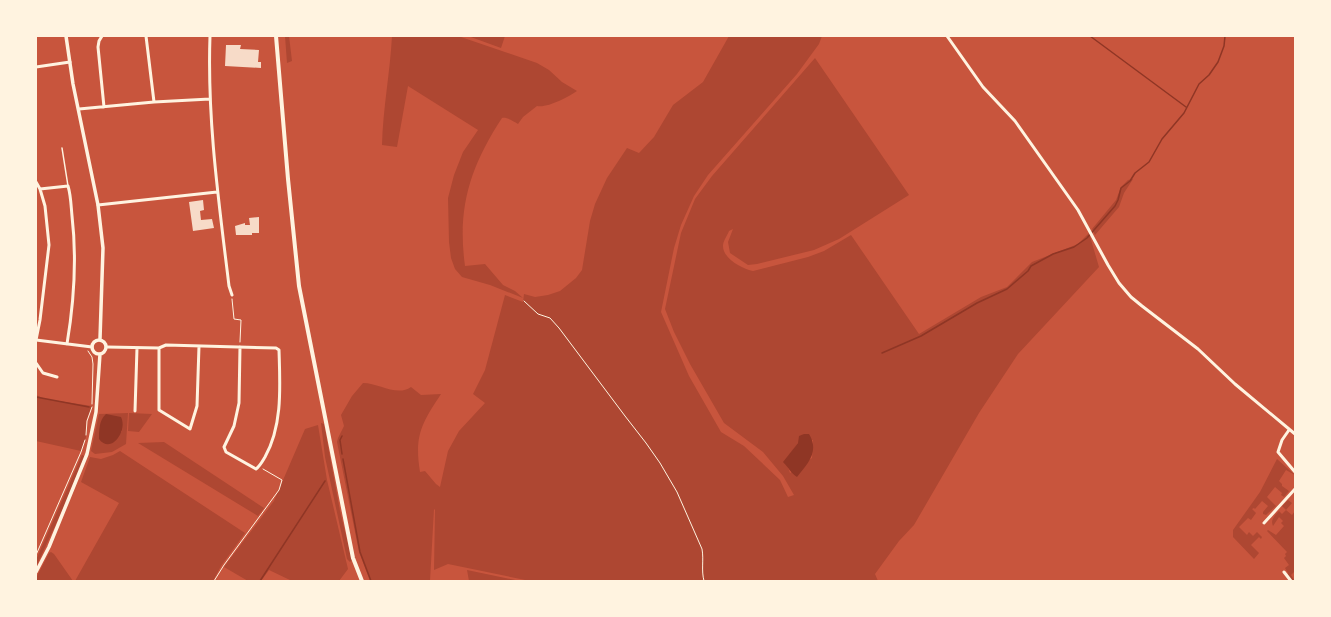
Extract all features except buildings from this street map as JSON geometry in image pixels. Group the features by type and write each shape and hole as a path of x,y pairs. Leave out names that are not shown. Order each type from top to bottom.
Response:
{"main road":[{"path":"276,36 299,286 353,558 362,581"}],"street":[{"path":"66,36 98,205 103,248 100,339"},
{"path":"102,36 98,47 104,106"},
{"path":"146,36 154,102"},
{"path":"210,36 210,99 217,192 229,286 232,295"},
{"path":"947,36 983,87 1017,124 1078,210 1119,283 1136,302 1198,349 1235,384 1295,434"},
{"path":"36,67 70,62"},
{"path":"79,109 154,102 210,99"},
{"path":"36,182 40,189 45,206 49,245 40,320 36,340 90,346 100,339"},
{"path":"40,189 68,186 74,234 74,281 67,344"},
{"path":"98,205 217,192"},
{"path":"100,339 104,341 107,347"},
{"path":"107,347 159,348 166,345 199,346 240,347 276,348 278,350 279,407 276,426 269,450 259,467 256,469 226,452 224,446 234,426 239,403 240,347"},
{"path":"90,346 95,353 100,354"},
{"path":"159,348 159,410 190,428 197,406 199,346"},
{"path":"100,354 104,352 107,347"},
{"path":"135,411 137,348"},
{"path":"36,572 52,540 87,454 96,412 100,354"},
{"path":"36,363 43,374 57,377"},
{"path":"1289,430 1282,440 1278,452 1295,472"},
{"path":"1264,523 1295,489"},
{"path":"1284,572 1291,581"}],"lane":[{"path":"62,148 68,186"}],"path":[{"path":"232,295 234,319 240,320 240,347"},
{"path":"524,301 538,314 550,318 560,328 660,463 677,492 702,549 702,572 704,581"},
{"path":"36,556 82,452 86,437 87,421 92,408 93,364 92,358 88,351 90,346"},
{"path":"214,581 279,490 282,480 259,467"}],"shaded area":[{"path":"285,36 289,36 292,61 287,63"},
{"path":"392,36 461,37 537,63 549,70 562,82 577,91 552,104 537,106 523,117 518,124 502,118 482,154 468,189 463,225 465,266 485,264 503,285 515,291 523,298 490,285 462,277 455,269 451,258 448,198 454,175 463,152 478,130 408,86 397,147 382,145"},
{"path":"468,36 505,36 501,48"},
{"path":"729,36 822,36 819,44 797,74 708,175 694,196 681,225 674,248 661,312 689,376 721,432 744,446 780,480 788,497 794,495 783,476 763,452 724,423 690,364 674,332 665,309 681,233 695,199 712,176 815,58 909,195 839,239 814,250 757,264 748,265 730,253 728,242 733,229 729,231 724,240 723,246 726,255 734,263 753,271 808,257 824,251 851,235 919,334 981,297 1007,287 1032,262 1078,244 1089,233 1099,267 1018,354 979,413 914,525 899,541 875,574 878,581 530,581 448,564 434,570 434,509 430,581 370,581 359,552 337,442 344,426 341,415 352,396 363,383 400,391 411,387 421,395 441,394 424,422 418,448 420,472 425,471 440,487 448,451 459,431 485,403 473,394 485,370 505,295 523,302 524,294 535,297 548,295 560,291 576,278 582,270 590,221 595,204 607,178 627,148 639,153 654,137 673,105 703,82","holes":["813,440 812,458 790,473 784,462 798,443"]},
{"path":"1133,179 1124,193 1119,207 1095,235 1092,229 1116,200 1121,187 1128,180"},
{"path":"36,395 45,399 92,406 86,421 86,437 81,451 36,441"},
{"path":"128,413 126,444 112,452 95,454 91,451 99,414","holes":["100,425 122,431 115,441 99,439"]},
{"path":"129,413 152,414 139,432 128,431"},
{"path":"106,414 121,417 123,423 117,439 113,443 108,444 99,439 99,429"},
{"path":"321,423 324,424 340,511 352,560 350,562 347,559 325,457"},
{"path":"318,425 327,480 348,569 339,581 292,581 269,570 261,581 248,581 224,567 274,501 305,429"},
{"path":"809,434 812,440 813,452 797,477 783,462 798,443 799,436"},
{"path":"164,442 264,508 258,516 138,443"},
{"path":"120,451 245,533 221,566 213,581 75,581 119,503 81,482 90,457 101,459"},
{"path":"82,455 85,456 68,498 36,567 36,560"},
{"path":"1277,459 1295,475 1286,470 1279,481 1282,486 1289,491 1284,497 1275,487 1267,497 1276,506 1266,515 1263,514 1268,506 1262,501 1255,509 1252,509 1256,513 1251,520 1248,518 1239,527 1247,535 1249,532 1253,536 1257,532 1262,537 1261,539 1259,537 1251,545 1259,553 1254,559 1233,537 1233,530 1260,492"},
{"path":"1288,500 1292,503 1286,510 1282,506"},
{"path":"1286,510 1292,515 1295,511 1295,571 1291,575 1295,581 1288,576 1285,568 1289,565 1284,558 1287,552 1267,531 1268,530 1276,535 1284,526 1281,523 1283,521 1279,517 1273,526 1273,520 1279,511 1282,514"},
{"path":"51,552 73,581 36,581 36,578 49,553"},
{"path":"467,570 520,581 469,581"}],"waterway":[{"path":"1090,36 1186,107"},
{"path":"882,353 921,336 977,303 1007,289 1028,271 1031,266 1053,254 1074,247 1087,238 1115,206 1121,188 1130,181 1135,173 1149,162 1162,139 1184,113 1199,84 1209,75 1218,62 1224,46 1225,36"},
{"path":"36,397 89,407"},
{"path":"342,436 340,440 342,454"},
{"path":"343,459 360,552 371,581"},
{"path":"260,581 325,481"}]}
